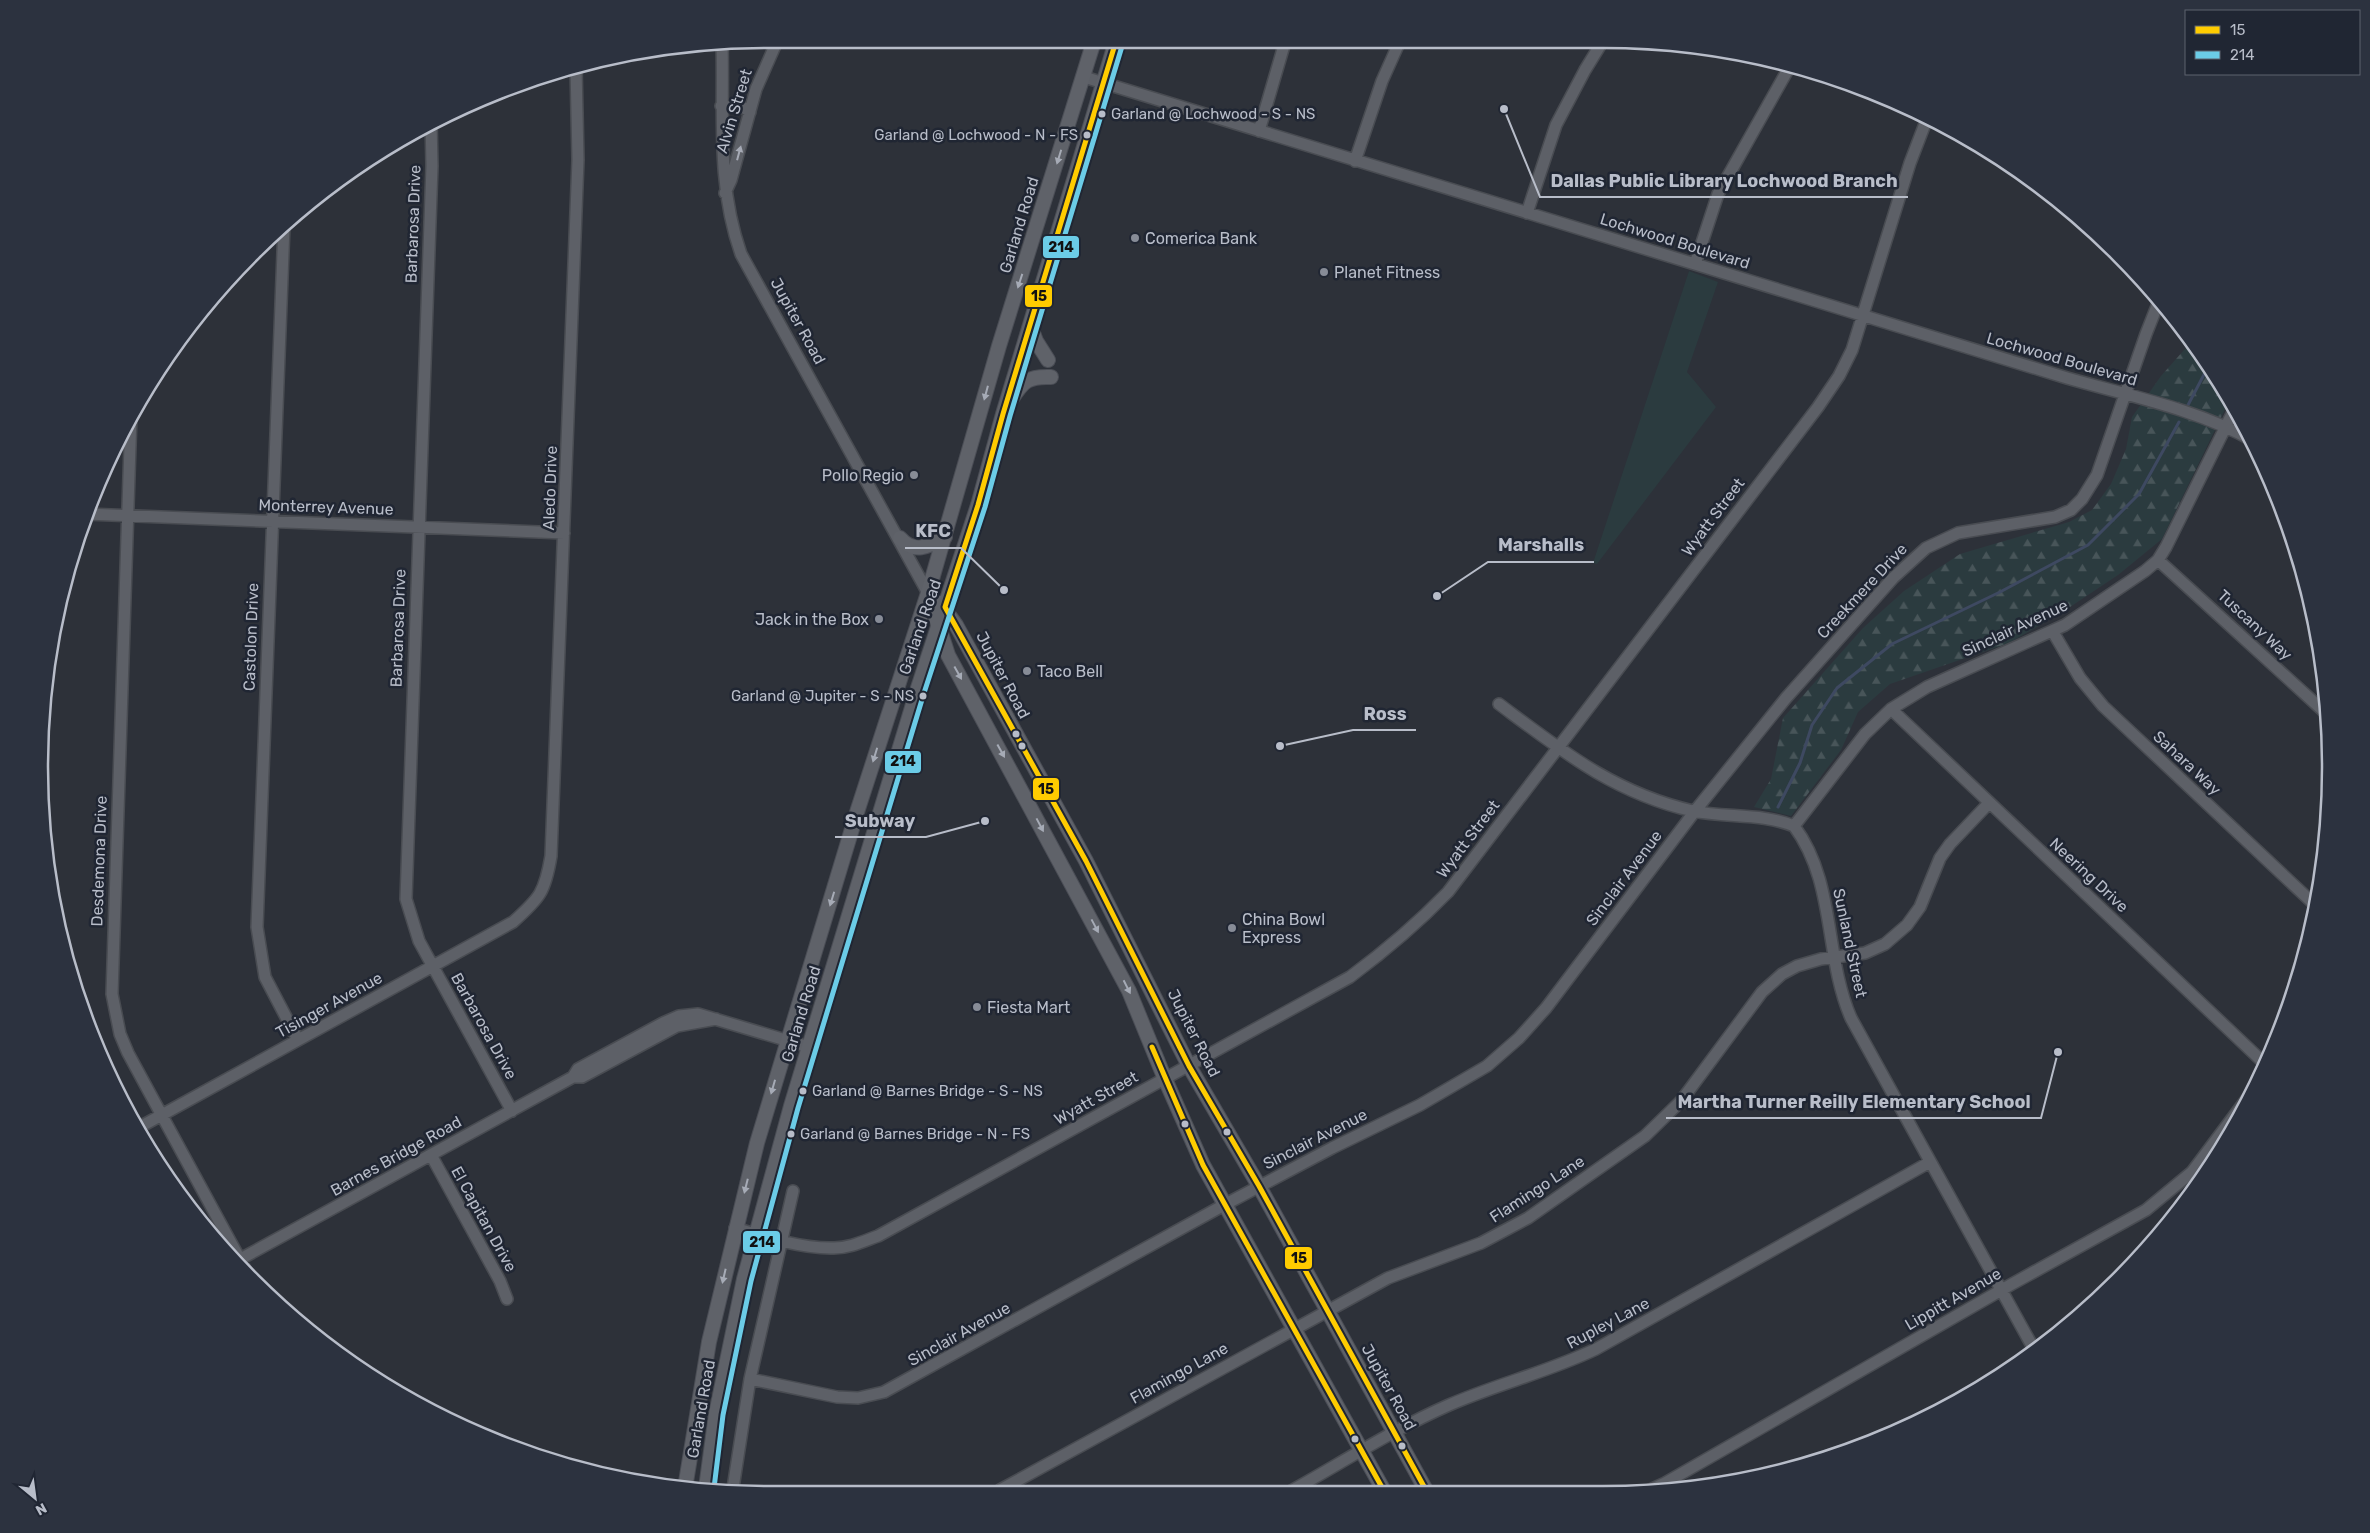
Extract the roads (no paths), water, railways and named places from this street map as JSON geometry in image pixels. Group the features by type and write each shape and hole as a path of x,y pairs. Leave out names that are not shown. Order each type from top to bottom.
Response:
{"main road":[{"name":"Garland Road","path":"685,1480 709,1342 757,1143 867,782 928,593 999,346 1092,48"},
{"name":"Garland Road","path":"707,1483 716,1414 730,1344 756,1234 808,1047 846,930 917,692 978,505 1003,414 1114,48"},
{"path":"1030,325 1036,341 1048,360"},
{"path":"1003,414 1019,387 1027,380 1035,376 1051,377"},
{"path":"900,538 906,545 917,548 931,545 944,538"},
{"name":"Jupiter Road","path":"928,593 945,607 1126,939 1190,1066 1259,1186 1424,1486"},
{"name":"Jupiter Road","path":"928,593 948,655 1110,954 1136,1007 1164,1079 1203,1165 1381,1486"},
{"path":"1018,782 1030,762"},
{"path":"867,782 888,789"},
{"path":"824,924 846,930"},
{"path":"1110,954 1126,939"}],"street":[{"name":"Alvin Street","path":"725,193 731,180 756,89 774,48"},
{"path":"1259,131 1283,48"},
{"path":"1355,161 1382,81 1397,48"},
{"path":"1527,213 1556,125 1599,48"},
{"name":"Jupiter Road","path":"722,49 725,193 730,221 741,254 900,538 928,593"},
{"path":"1695,264 1718,194 1787,71"},
{"name":"Aledo Drive","path":"533,905 546,884 552,856 578,160 576,73"},
{"name":"Lochwood Boulevard","path":"1084,77 2126,395 2226,426 2240,434"},
{"path":"722,110 744,108 750,112"},
{"name":"Wyatt Street","path":"735,1228 782,1240 834,1248 855,1245 878,1236 1350,977 1390,948 1424,918 1448,892 1818,407 1839,376 1852,350 1910,163 1925,124"},
{"name":"Barbarosa Drive","path":"431,131 432,166 406,899 419,941 512,1111"},
{"name":"Castolon Drive","path":"284,234 257,927 265,977 298,1040"},
{"name":"Creekmere Drive","path":"1695,812 1786,698 1893,578 1926,548 1958,533 2055,517 2071,510 2082,499 2097,475 2146,334 2157,308"},
{"name":"Sinclair Avenue","path":"1794,826 1865,734 1891,709 1927,686 2052,632 2146,572 2158,560 2231,416"},
{"name":"Desdemona Drive","path":"130,433 112,994 120,1034 160,1115 229,1244"},
{"name":"Monterrey Avenue","path":"94,514 564,533"},
{"name":"Tuscany Way","path":"2158,560 2320,708"},
{"name":"Sahara Way","path":"2052,632 2080,678 2103,706 2310,900"},
{"path":"1499,704 1591,771 1658,803 1695,812 1733,817 1768,818 1794,826"},
{"name":"Neering Drive","path":"1891,709 2260,1059"},
{"name":"Flamingo Lane","path":"1007,1486 1326,1310 1410,1268 1481,1243 1528,1218 1645,1136 1681,1101 1762,992 1782,974 1797,966 1821,959 1865,953 1885,944 1907,924 1920,907 1940,858 1950,844 1989,803"},
{"name":"Sinclair Avenue","path":"750,1379 838,1398 858,1398 884,1392 1259,1186 1420,1105 1487,1066 1518,1038 1546,1008 1695,812"},
{"name":"Sunland Street","path":"1794,826 1812,857 1820,882 1843,996 1851,1018 2031,1344"},
{"name":"Tisinger Avenue","path":"143,1125 433,967 512,922 533,905"},
{"name":"Barnes Bridge Road","path":"242,1259 573,1077 578,1068 679,1016 698,1014 808,1047"},
{"name":"Lippitt Avenue","path":"1666,1482 2159,1201 2192,1172 2224,1130"},
{"name":"El Capitan Drive","path":"431,1155 500,1281 507,1299"},
{"name":"Rupley Lane","path":"1300,1486 1446,1406 1478,1393 1544,1372 1596,1349 1930,1162"},
{"path":"733,1485 750,1379 793,1191"}],"waterway":[{"path":"2188,405 2205,373"},
{"path":"1778,807 1800,763 1812,725 1837,688 1892,644 2000,592 2088,545 2139,494 2179,422"}],"place":[{"name":"Dallas Public Library Lochwood Branch","path":"1504,109"},
{"name":"Garland @ Lochwood - S - NS","path":"1102,114"},
{"name":"Garland @ Lochwood - N - FS","path":"1087,135"},
{"name":"Comerica Bank","path":"1135,238"},
{"name":"Planet Fitness","path":"1324,272"},
{"name":"Pollo Regio","path":"914,475"},
{"name":"KFC","path":"1004,590"},
{"name":"Marshalls","path":"1437,596"},
{"name":"Jack in the Box","path":"879,619"},
{"name":"Taco Bell","path":"1027,671"},
{"name":"Garland @ Jupiter - S - NS","path":"923,696"},
{"name":"Ross","path":"1280,746"},
{"name":"Subway","path":"985,821"},
{"name":"China Bowl Express","path":"1232,928"},
{"name":"Fiesta Mart","path":"977,1007"},
{"name":"Martha Turner Reilly Elementary School","path":"2058,1052"},
{"name":"Garland @ Barnes Bridge - S - NS","path":"803,1091"},
{"name":"Garland @ Barnes Bridge - N - FS","path":"791,1134"}]}
